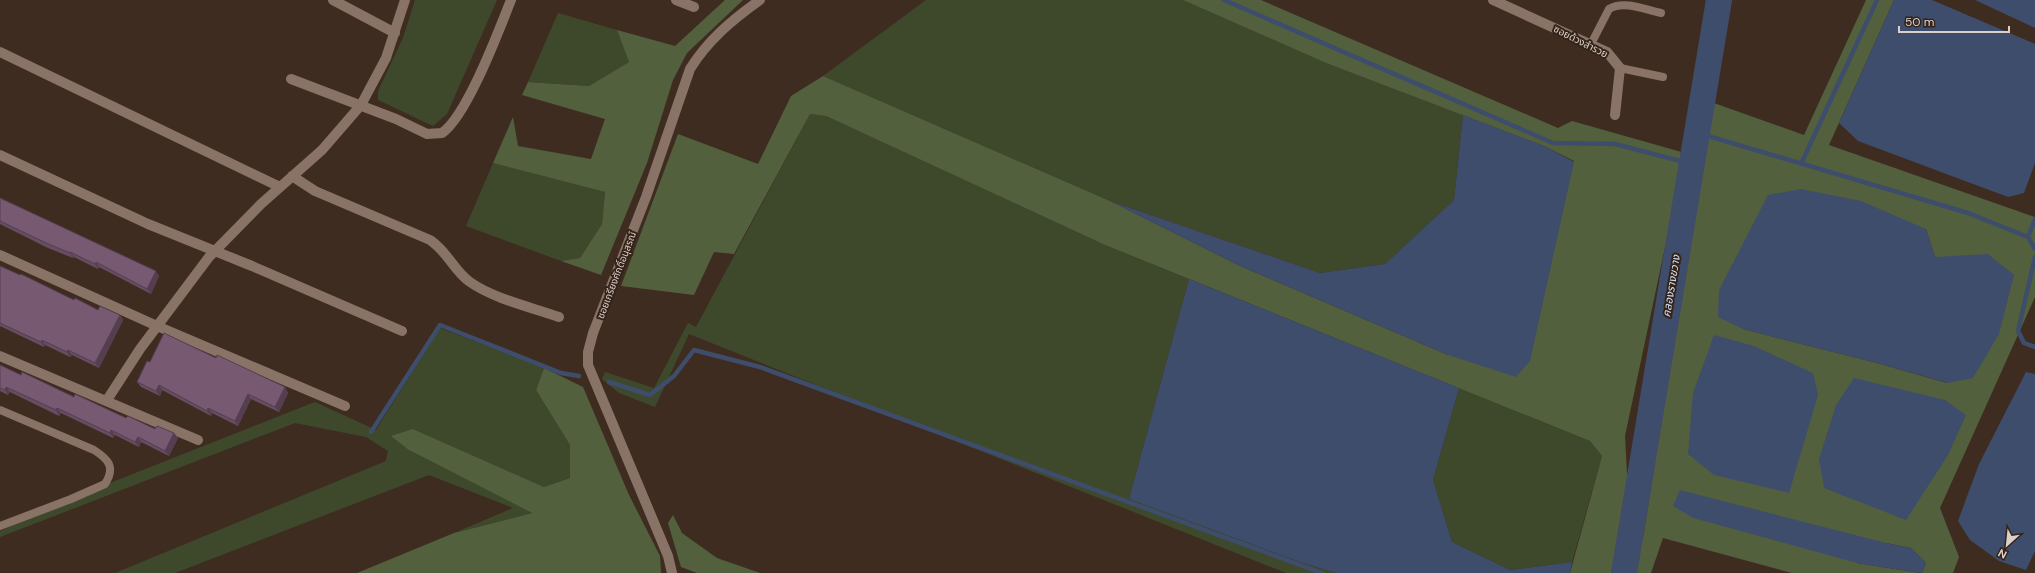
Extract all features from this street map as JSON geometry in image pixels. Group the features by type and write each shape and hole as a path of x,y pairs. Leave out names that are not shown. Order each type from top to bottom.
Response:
{"street":[{"path":"333,0 395,33"},
{"path":"107,400 158,326 213,252 280,187 322,150 361,105 386,58 405,0"},
{"path":"291,79 361,105 427,134 442,133 457,119 474,86 512,0"},
{"path":"676,0 694,7"},
{"name":"ซอยเกรียงศักดิ์อนุสรณ์","path":"672,573 668,556 588,365 588,352 646,197 690,69 701,51 728,23 760,0"},
{"name":"ซอยด้วงสำรวย","path":"1494,0 1607,52 1620,68"},
{"path":"0,52 280,187"},
{"path":"1615,115 1620,68"},
{"path":"0,155 148,224 213,252 252,266 402,331"},
{"path":"292,176 315,191 430,240 444,251 461,274 479,287 559,317"},
{"path":"0,254 158,326 345,406"},
{"path":"0,356 107,400 198,440"}],"lane":[{"path":"1591,44 1609,9 1615,6 1626,5 1661,13"},
{"path":"1620,68 1663,77"},
{"path":"0,410 94,450 106,457 110,464 110,472 105,484 71,499 0,526"}],"green space":[{"path":"415,0 497,0 447,114 433,126 378,100 378,91 403,38"},
{"path":"725,0 743,0 687,53 673,80 647,163 601,275 561,261 580,258 602,224 605,192 493,163 513,117 518,146 591,159 605,119 522,95 528,82 589,86 629,62 617,30 675,46"},
{"path":"926,0 1183,0 1326,63 1463,115 1454,200 1385,264 1320,273 1110,201 823,76"},
{"path":"1183,0 1261,0 1558,128 1572,121 1685,153 1625,436 1627,474 1633,485 1617,573 1570,573 1602,456 1590,441 1105,245 826,116 810,114 734,254 714,252 694,295 621,286 678,134 758,164 791,96 823,76 1110,201 1238,265 1448,355 1574,161 1544,146 1326,63"},
{"path":"1866,0 1894,0 1829,145 2035,217 2035,297 1940,508 1959,557 1953,573 1922,573 1926,563 1911,548 1886,543 1857,563 1920,573 1792,573 1663,538 1651,573 1635,573 1644,532 1711,102 1804,135","holes":["1926,229 1935,257 1947,383 1877,363 1743,329"]},
{"path":"558,13 617,30 629,62 589,86 528,82"},
{"path":"810,114 826,116 1105,245 1189,279 1129,499 1300,562 1336,573 1286,573 689,334 655,407 619,393 602,379 605,372 654,388 688,323 696,327"},
{"path":"493,163 605,192 602,224 580,258 561,261 466,226"},
{"path":"440,328 544,368 536,390 570,445 570,478 544,487 413,429 409,450 532,513 454,533 513,508 429,475 175,573 115,573 386,461 388,451 366,437 295,423 0,537 0,531 115,481 315,402 376,430"},
{"path":"544,368 583,387 629,495 660,556 661,573 357,573 454,533 532,513 409,450 391,436 413,429 544,487 570,478 570,445 536,390"},
{"path":"1459,388 1590,441 1602,456 1572,562 1510,570 1452,542 1433,480"},
{"path":"673,515 682,533 717,558 760,573 697,573 681,567 668,523"}],"water":[{"path":"1894,0 1932,0 2035,44 2035,163 2024,193 2008,197 1858,141 1839,123"},
{"path":"1975,0 2035,0 2035,28"},
{"path":"1463,115 1544,146 1574,162 1530,361 1516,377 1448,355 1238,265 1110,201 1320,273 1385,264 1454,200"},
{"path":"1801,189 1861,201 1926,229 1935,257 1988,254 2014,275 1999,334 1973,378 1948,383 1877,363 1743,329 1718,317 1719,290 1768,195"},
{"path":"1189,279 1459,388 1433,480 1452,542 1510,570 1572,562 1570,573 1336,573 1300,562 1129,499"},
{"path":"1714,335 1754,346 1813,373 1818,395 1789,493 1714,475 1688,454 1693,393"},
{"path":"2026,372 2035,374 2035,551 2026,570 1999,561 1970,540 1958,521 1979,464"},
{"path":"1854,378 1945,400 1966,415 1948,455 1906,520 1824,488 1819,459 1836,405"},
{"path":"1680,490 1886,543 1911,548 1926,563 1922,573 1920,573 1857,563 1693,518 1673,506"}],"building":[{"path":"0,198 156,271 147,289 96,262 95,264 0,221"},
{"path":"0,266 20,275 21,274 74,300 75,298 98,310 100,306 120,315 95,363 68,350 67,352 42,340 41,342 0,323"},
{"path":"164,333 216,358 217,355 285,387 275,407 248,394 235,421 208,408 207,411 159,385 156,391 137,382 147,361 150,362"},
{"path":"0,365 21,375 22,372 74,397 75,394 126,418 128,416 155,429 157,426 174,433 165,451 138,437 135,442 111,430 110,433 57,408 56,410 6,387 5,390 0,388"}],"waterway":[{"path":"1224,0 1553,143 1615,144 1692,164"},
{"name":"คลองรางขวาง","path":"1624,573 1719,0"},
{"path":"1801,164 1877,0"},
{"path":"1698,133 1968,213 2028,237 2035,249"},
{"path":"2028,237 2035,219"},
{"path":"2035,257 2018,331 2024,343 2035,347"},
{"path":"371,432 440,325 561,373 579,376"},
{"path":"609,382 650,395 674,376 694,350 760,367 1322,573"}]}
